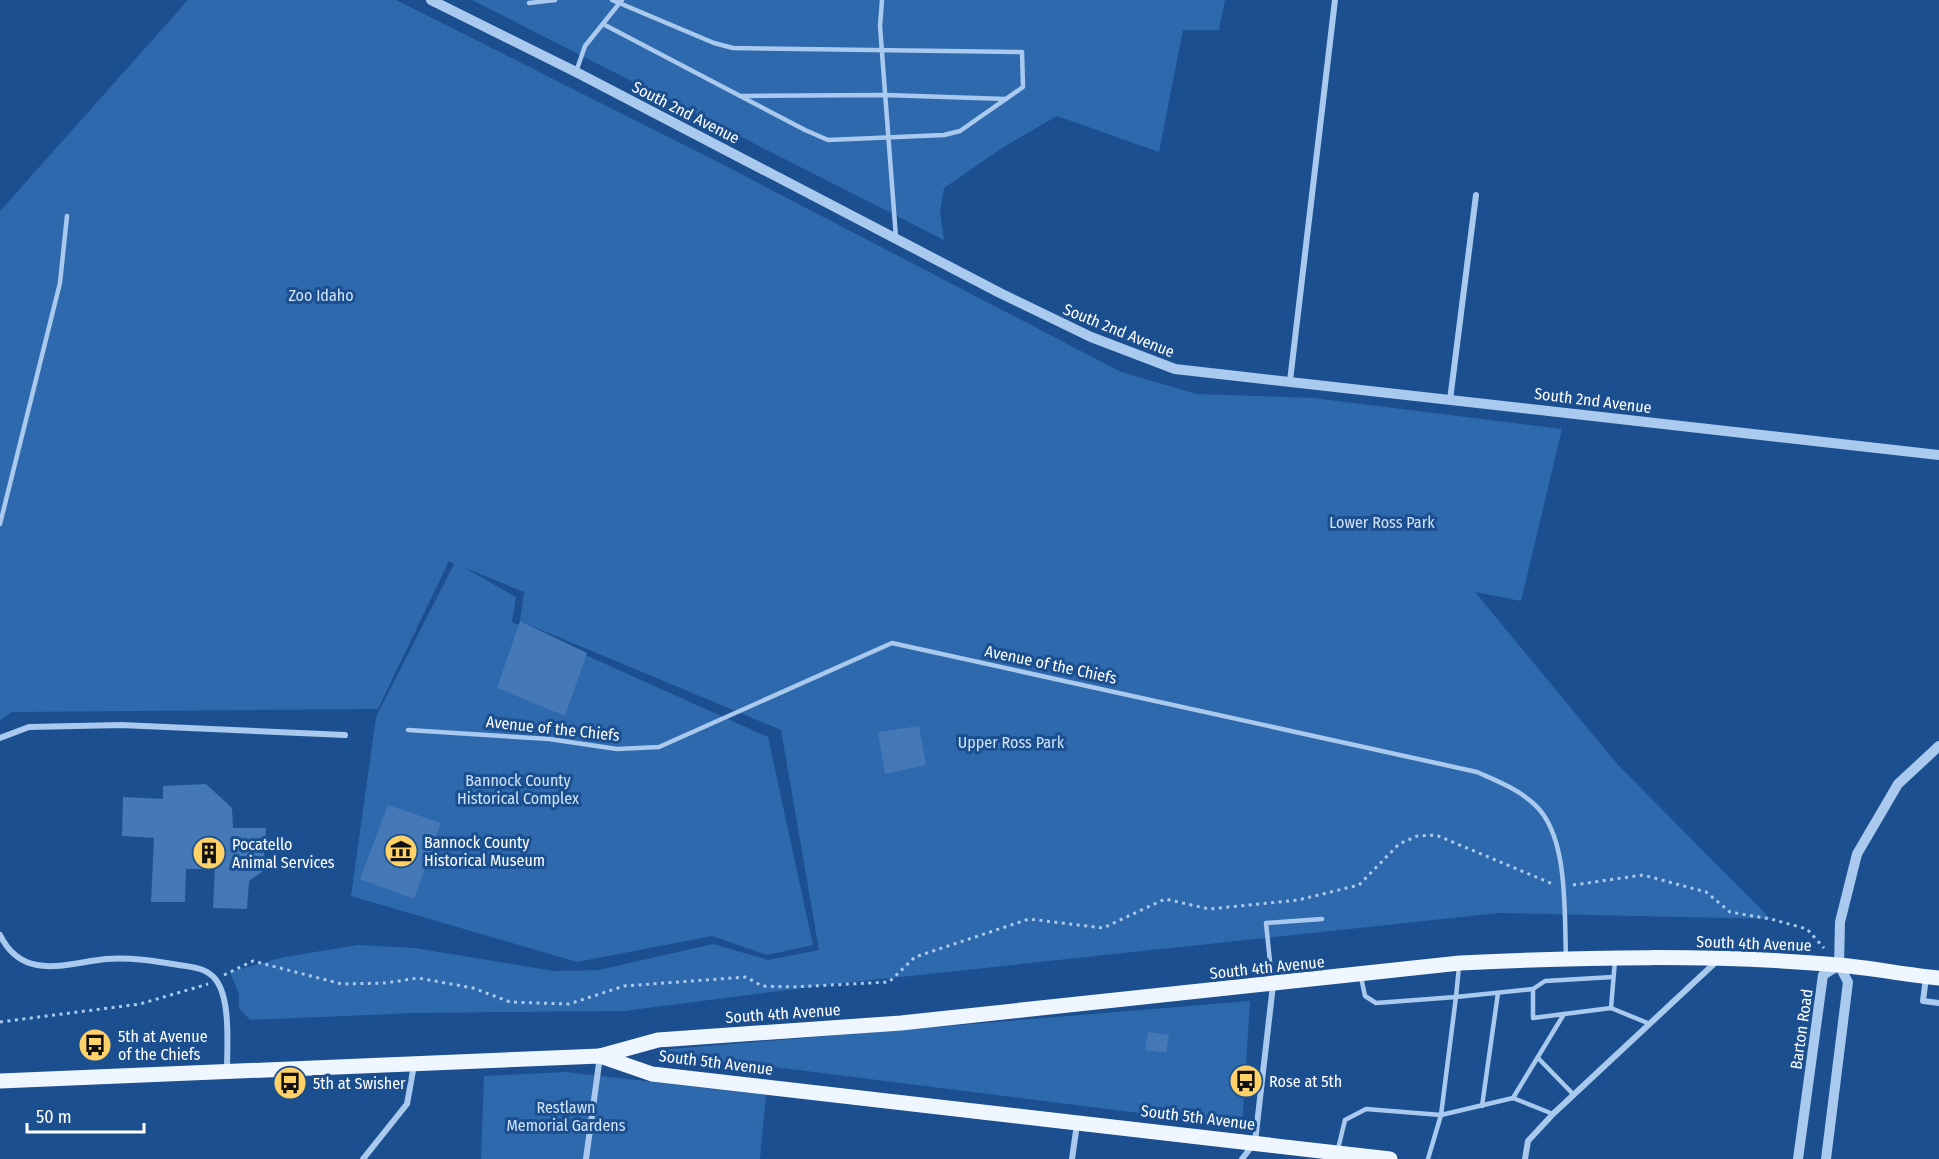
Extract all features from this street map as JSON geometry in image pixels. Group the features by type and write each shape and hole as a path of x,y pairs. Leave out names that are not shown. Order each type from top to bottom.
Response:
{"main road":[{"name":"South 4th Avenue","path":"600,1056 658,1040 901,1023 1273,985 1460,963 1566,958 1720,959 1839,965 1932,977"},
{"name":"South 5th Avenue","path":"0,1082 600,1056 652,1074 1390,1159"}],"street":[{"name":"South 2nd Avenue","path":"431,0 576,72 1091,337 1175,369 1939,455"},
{"path":"1290,381 1335,0"},
{"path":"1450,400 1476,195"},
{"path":"0,738 29,727 121,725 345,735"},
{"path":"1826,1159 1848,982 1839,965 1840,922 1857,854 1898,784 1939,746"},
{"path":"0,935 17,956 34,965 57,968 107,959 146,960 198,968 217,981 226,1015 227,1072"},
{"path":"1525,1159 1528,1141 1553,1114 1720,959"},
{"name":"Barton Road","path":"1798,1159 1823,975 1839,965"},
{"path":"1932,977 1923,1001 1939,1003"},
{"path":"1242,1159 1255,1142 1273,985"},
{"path":"586,1159 600,1056"},
{"path":"363,1159 407,1104 415,1064"},
{"path":"1072,1159 1078,1122"}],"lane":[{"path":"529,3 555,0"},
{"path":"603,24 828,140 888,139 944,135 960,131 1023,87 1022,52 733,48 714,43 612,0"},
{"path":"882,0 882,50 896,238"},
{"path":"576,72 585,46 621,2"},
{"path":"739,96 885,95 1006,99"},
{"path":"0,524 60,283 67,216"},
{"name":"Avenue of the Chiefs","path":"408,730 549,739 617,749 659,747 892,643 1477,772 1512,787 1535,804 1547,820 1556,845 1564,888 1566,958"},
{"path":"1273,985 1266,923 1322,919"},
{"path":"1611,1008 1615,958"},
{"path":"1428,1159 1441,1115 1460,963"},
{"path":"1360,975 1365,996 1376,1003 1498,993 1533,989 1545,981 1612,977"},
{"path":"1533,989 1533,1018 1611,1008 1650,1024"},
{"path":"1482,1106 1498,993"},
{"path":"1513,1098 1564,1014"},
{"path":"1538,1058 1574,1095"},
{"path":"1337,1152 1345,1120 1366,1109 1441,1115 1513,1098 1553,1114"}],"path":[{"path":"0,1022 140,1004 217,981 253,961 342,984 386,983 418,978 473,988 510,1002 570,1004 624,986 746,977 762,986 782,987 889,982 915,957 1029,920 1102,928 1166,899 1209,909 1298,900 1359,885 1399,844 1417,836 1436,835 1564,888 1583,882 1642,875 1706,892 1730,912 1771,919 1807,929 1839,965"}],"green space":[{"path":"188,0 396,0 716,161 1121,372 1197,394 1313,398 1562,429 1521,601 1475,592 1619,766 1771,919 1499,913 825,985 624,1011 415,1013 250,1020 239,1008 239,994 230,972 284,957 358,945 414,948 554,971 599,970 713,944 768,960 819,950 781,730 520,621 524,592 463,567 516,597 512,622 768,737 813,945 767,955 712,936 577,962 351,896 376,717 454,564 449,561 378,709 12,712 0,720 0,211"},
{"path":"472,0 1225,0 1219,30 1183,30 1159,152 1057,116 1002,148 944,188 940,212 944,240"},
{"path":"1250,1001 1242,1126 742,1063 657,1059 658,1050"},
{"name":"Restlawn Memorial Gardens","path":"566,1072 766,1095 760,1159 481,1159 484,1076"}],"building":[{"path":"520,621 587,653 565,716 497,688"},
{"path":"919,726 926,765 885,774 878,732"},
{"name":"Pocatello Animal Services","path":"206,784 232,808 233,828 266,828 263,871 249,881 247,909 213,908 215,869 186,869 185,902 151,902 154,838 122,836 123,797 163,799 163,786"},
{"name":"Bannock County Historical Museum","path":"388,805 441,823 414,899 360,879"},
{"path":"1148,1032 1169,1035 1166,1053 1145,1050"}],"place":[{"name":"Bannock County Historical Museum","path":"401,851"},
{"name":"Pocatello Animal Services","path":"209,853"},
{"name":"5th at Avenue of the Chiefs","path":"95,1045"},
{"name":"Rose at 5th","path":"1246,1081"},
{"name":"5th at Swisher","path":"290,1083"}],"park label":[{"name":"Zoo Idaho","path":"321,295"},
{"name":"Lower Ross Park","path":"1382,522"},
{"name":"Upper Ross Park","path":"1011,742"},
{"name":"Bannock County Historical Complex","path":"518,789"}]}
